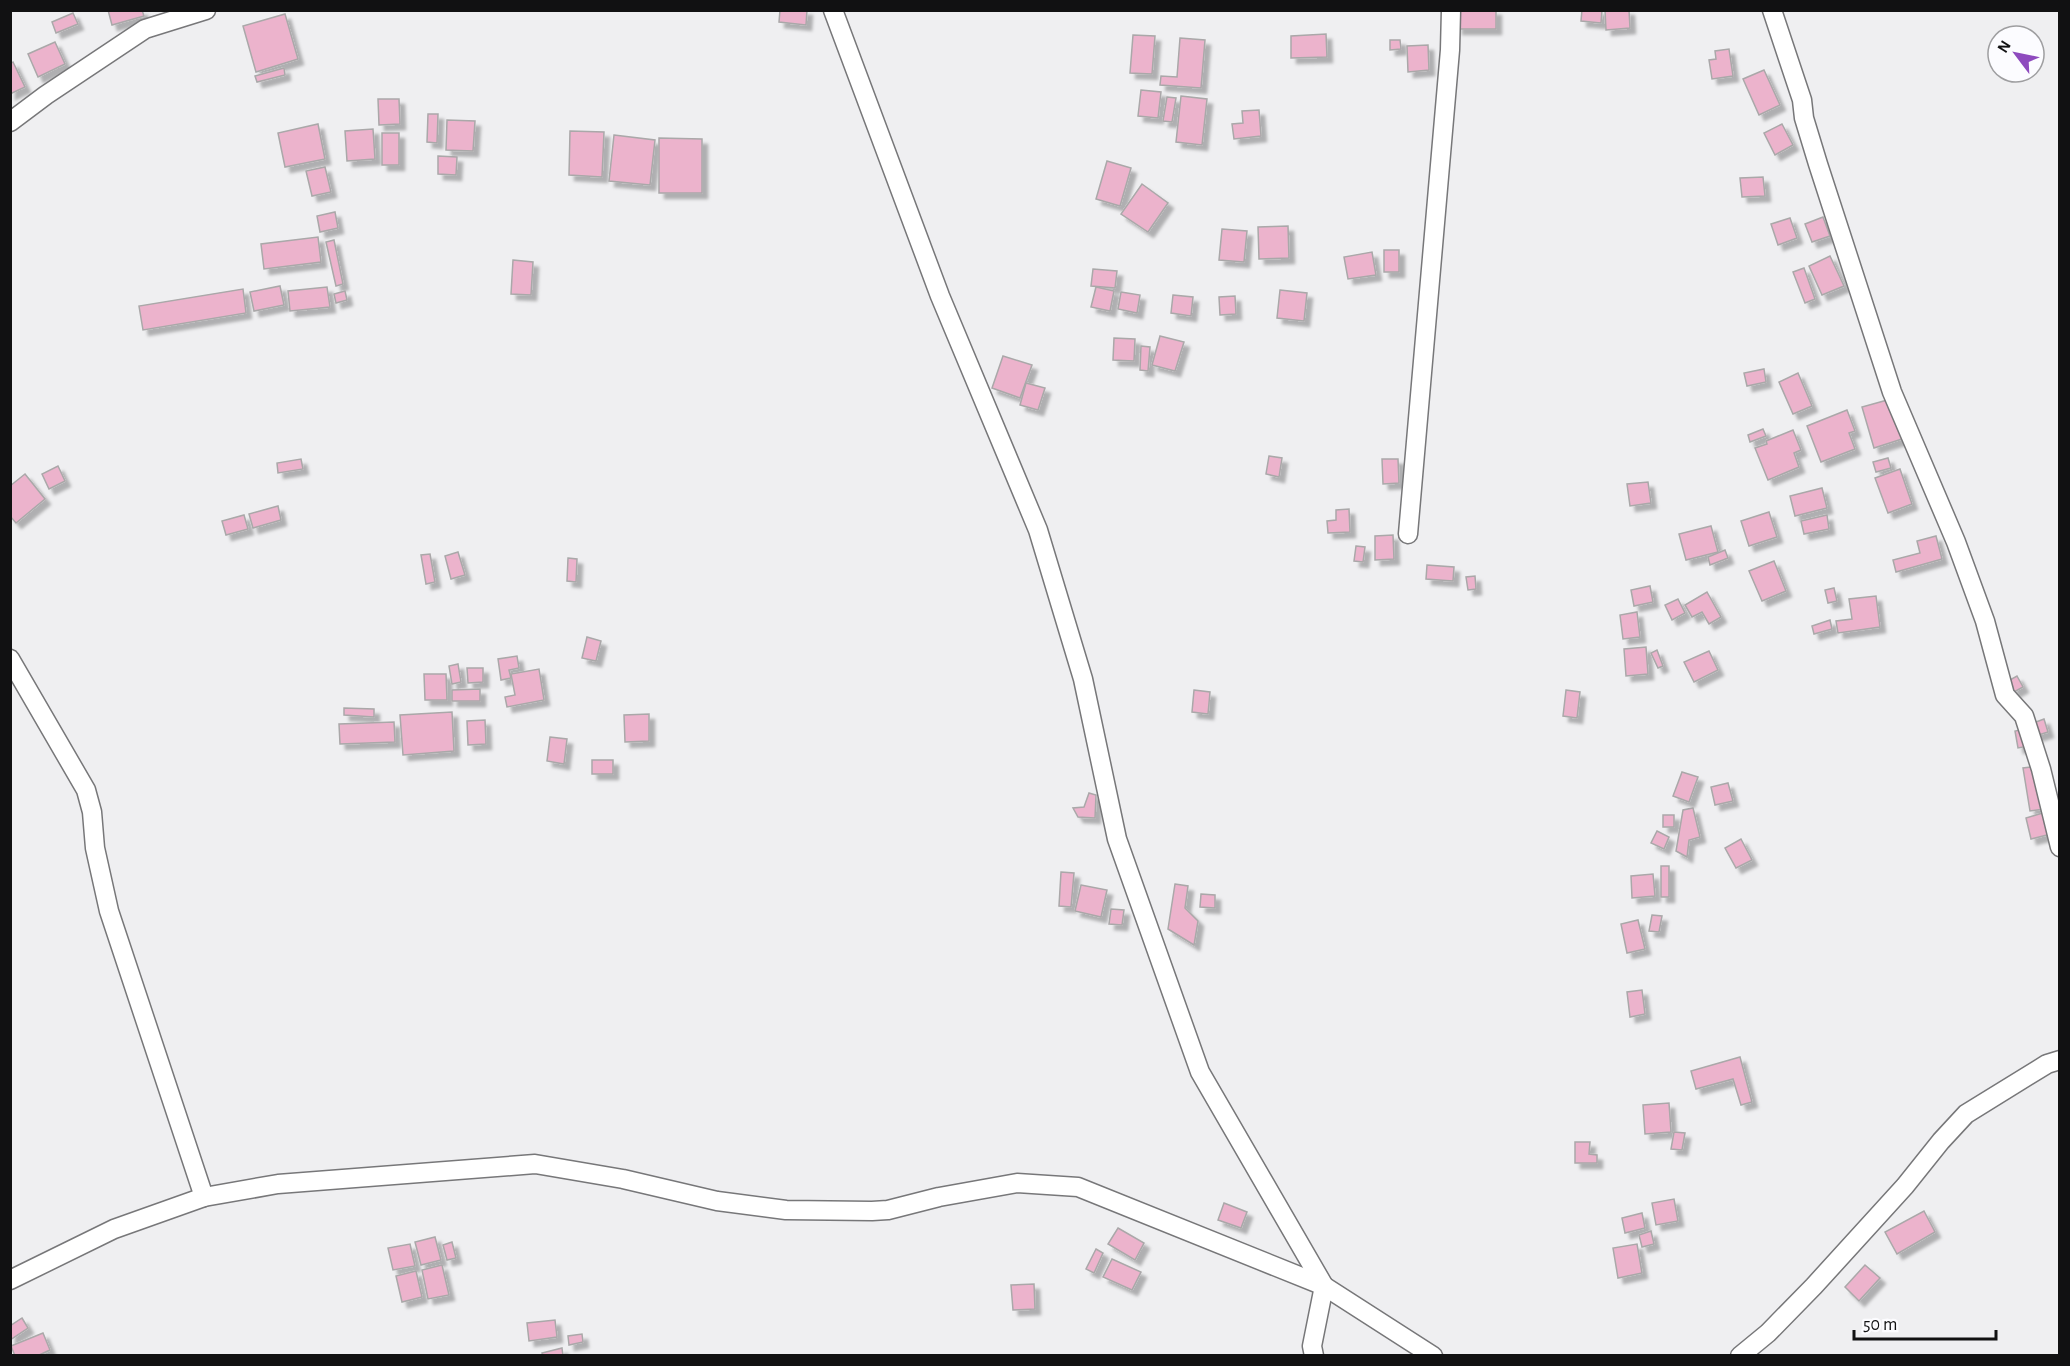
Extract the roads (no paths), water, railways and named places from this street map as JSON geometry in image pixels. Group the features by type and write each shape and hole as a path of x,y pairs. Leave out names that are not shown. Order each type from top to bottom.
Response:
{"street":[{"path":"10,122 46,95 145,29 206,10"},
{"path":"833,10 940,296 1038,530 1083,679 1117,839 1200,1072 1324,1286 1312,1346 1314,1356"},
{"path":"1408,534 1450,50 1451,10"},
{"path":"1772,10 1802,100 1804,118 1818,164 1892,392 1956,542 1984,621 2005,695 2024,716 2041,769 2060,847"},
{"path":"10,659 86,790 92,812 95,848 109,911 204,1197"},
{"path":"1740,1356 1768,1333 1814,1286 1905,1186 1966,1114 2047,1064 2060,1060"},
{"path":"10,1280 114,1229 204,1197 278,1184 535,1164 624,1179 717,1201 786,1210 888,1210 939,1197 1017,1183 1078,1187 1324,1286 1433,1356"}]}
